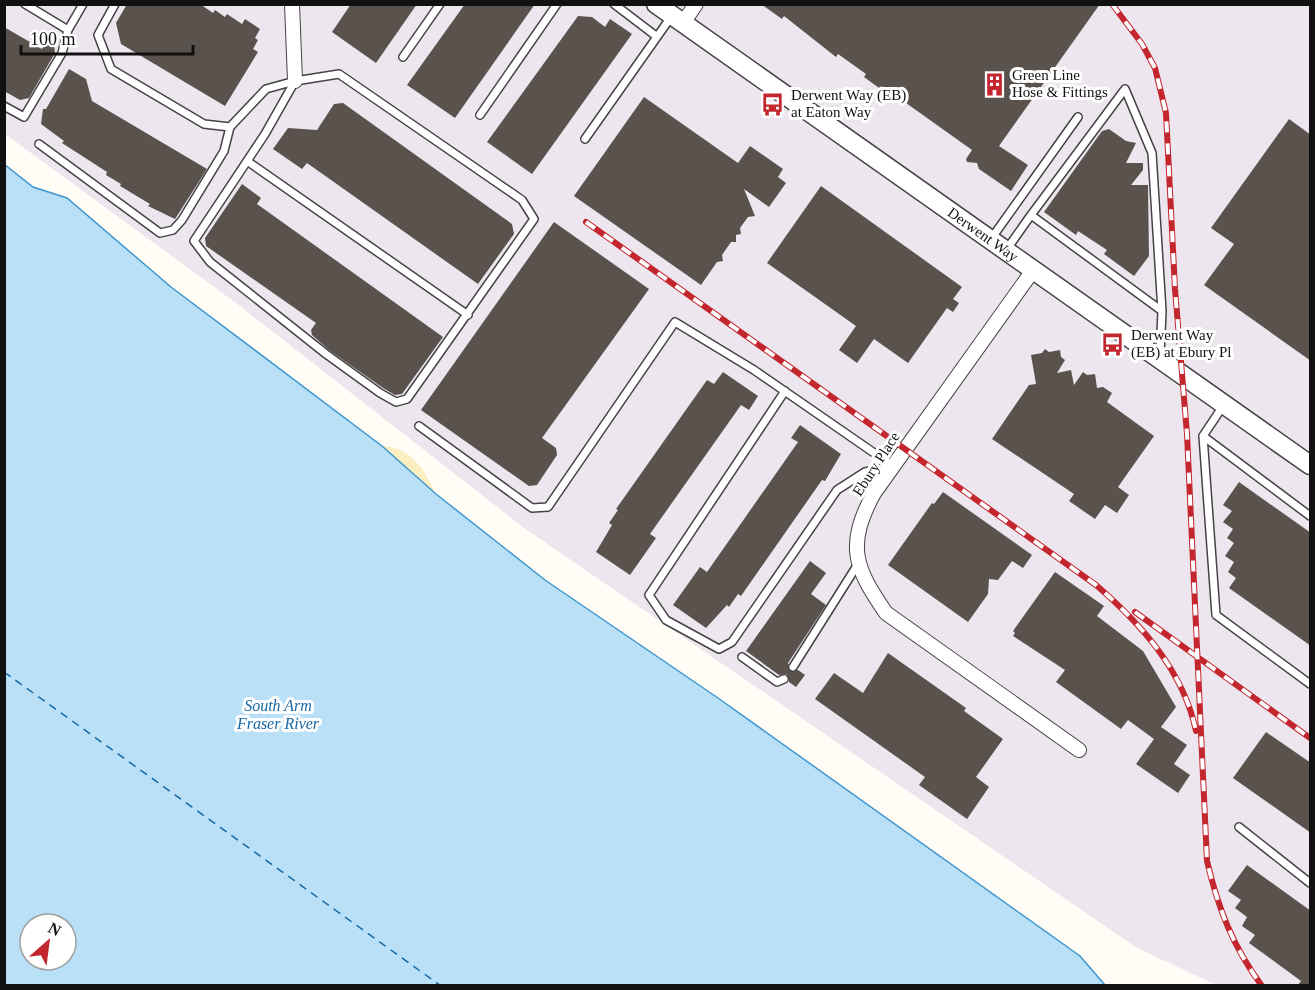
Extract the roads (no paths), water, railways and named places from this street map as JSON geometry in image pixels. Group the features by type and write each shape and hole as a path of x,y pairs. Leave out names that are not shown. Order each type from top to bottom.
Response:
{"street":[{"path":"292,4 295,81"},
{"name":"Derwent Way","path":"656,4 1311,465"},
{"path":"677,19 696,4"},
{"name":"Ebury Place","path":"1034,269 874,493 860,520 856,551 865,583 886,613 1078,750"}],"lane":[{"path":"25,4 68,30"},
{"path":"4,106 24,117 62,53 68,30 82,4"},
{"path":"115,4 98,35 111,69 204,124 230,127"},
{"path":"403,57 440,4"},
{"path":"480,115 557,4"},
{"path":"614,4 656,36"},
{"path":"585,139 656,36 677,19"},
{"path":"39,144 160,232 173,230 182,220 224,151 230,127 266,90 295,81 339,74 522,200 534,219 407,399 396,402 380,393 210,262 194,241 247,161 295,81"},
{"path":"1007,250 1125,89 1152,153 1162,311 1160,359"},
{"path":"991,239 1078,117"},
{"path":"247,161 468,315"},
{"path":"1031,215 1162,311"},
{"path":"419,426 532,508 548,507 675,322 785,392 893,466"},
{"path":"785,392 649,595 666,620 719,649 732,642 837,490 865,472 893,466"},
{"path":"1224,404 1203,436 1216,615 1311,684"},
{"path":"1203,436 1311,516"},
{"path":"793,667 859,562"},
{"path":"741,657 777,682 784,679"},
{"path":"1239,826 1311,883"}],"water":[{"name":"South Arm Fraser River","path":"4,164 33,187 67,198 171,287 382,446 436,494 545,580 718,698 1080,956 1105,985 5,985"}],"railway":[{"path":"1112,4 1142,44 1155,68 1166,113 1175,289 1187,434 1207,861 1216,895 1235,942 1262,986"},
{"path":"586,222 1096,585 1144,632 1171,668 1190,709 1196,731"},
{"path":"1135,612 1310,738"}],"place":[{"name":"Green Line Hose & Fittings","path":"994,84"},
{"name":"Derwent Way (EB) at Eaton Way","path":"773,104"},
{"name":"Derwent Way (EB) at Ebury Pl","path":"1113,344"}]}
